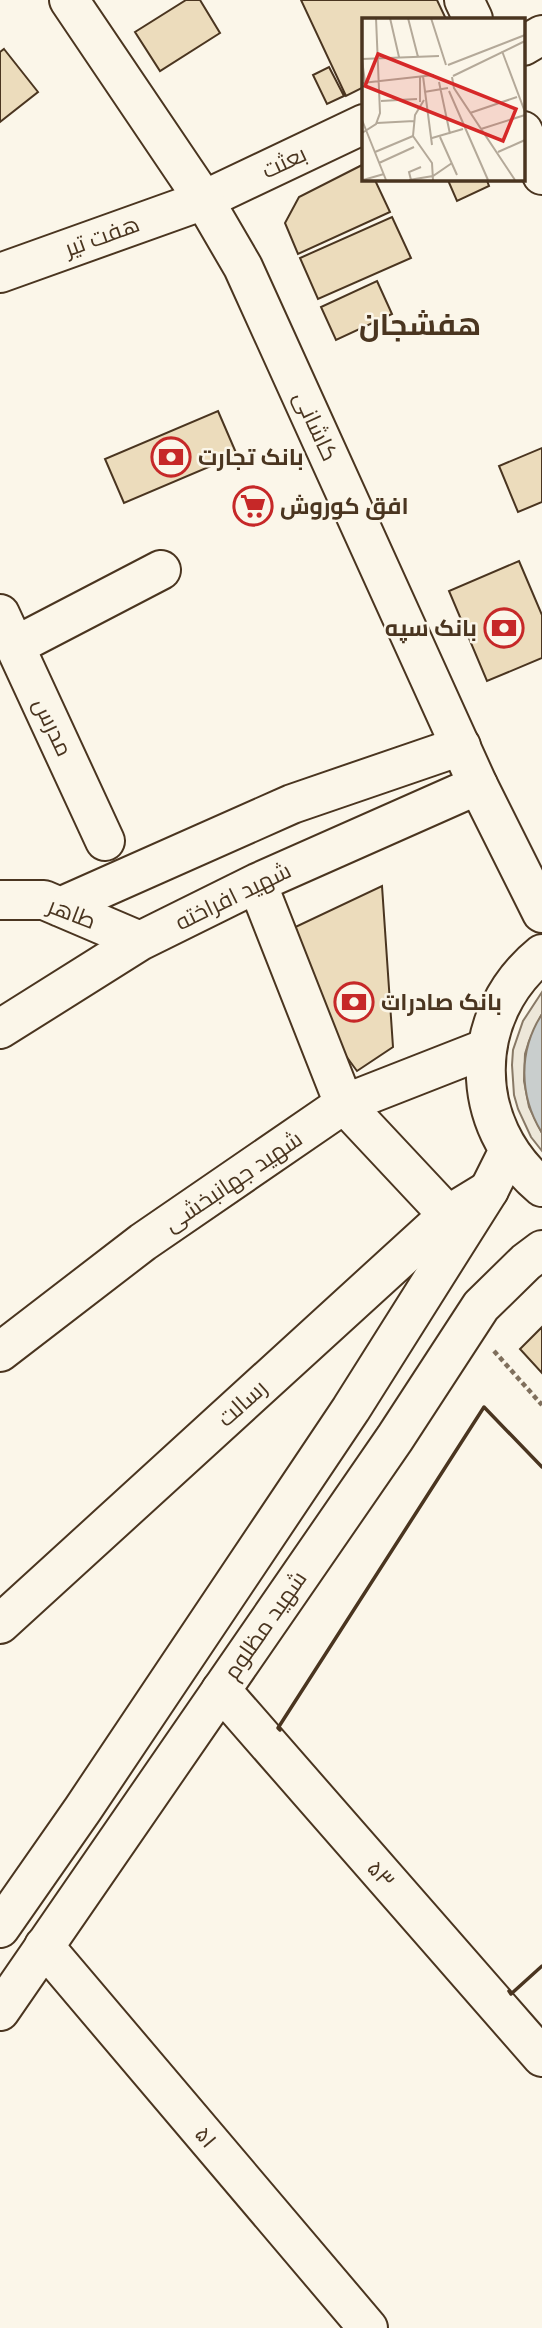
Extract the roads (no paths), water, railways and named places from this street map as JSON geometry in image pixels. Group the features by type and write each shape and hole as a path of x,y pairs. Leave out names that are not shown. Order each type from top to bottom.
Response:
{"street":[{"name":"کاشانی","path":"69,0 204,200 243,267 478,785 542,913"},
{"path":"464,0 473,18"},
{"path":"524,45 542,35"},
{"name":"بعثت","path":"204,200 362,124"},
{"path":"524,133 542,174"},
{"name":"هفت تیر","path":"0,273 204,200"},
{"path":"8,630 162,570"},
{"name":"مدرس","path":"8,630 105,841"},
{"path":"60,907 292,804 461,746"},
{"name":"شهید افراخته","path":"0,1029 140,941 257,883 478,785"},
{"path":"257,883 344,1104 448,1215"},
{"name":"طاهر","path":"0,900 44,900 140,941"},
{"path":"542,954 518,977 503,999 493,1022 485,1072 487,1095 497,1129 523,1170 542,1187"},
{"name":"شهید جهانبخشی","path":"0,1352 143,1242 344,1104 487,1048"},
{"name":"شهید مظلوم","path":"0,1928 351,1409 489,1190 509,1150"},
{"name":"رسالت","path":"0,1624 448,1215 489,1190"},
{"name":"شهید مظلوم","path":"0,2011 395,1438 481,1306 542,1250"},
{"name":"۵۳","path":"221,1690 542,2057"},
{"path":"83,1809 119,1837"},
{"name":"۵۱","path":"44,1946 368,2328"}],"place":[{"name":"بانک تجارت","path":"171,457"},
{"name":"افق کوروش","path":"253,506"},
{"name":"بانک سپه","path":"504,628"},
{"name":"بانک صادرات","path":"354,1002"}],"district":[{"name":"هفشجان","path":"420,325"}]}
